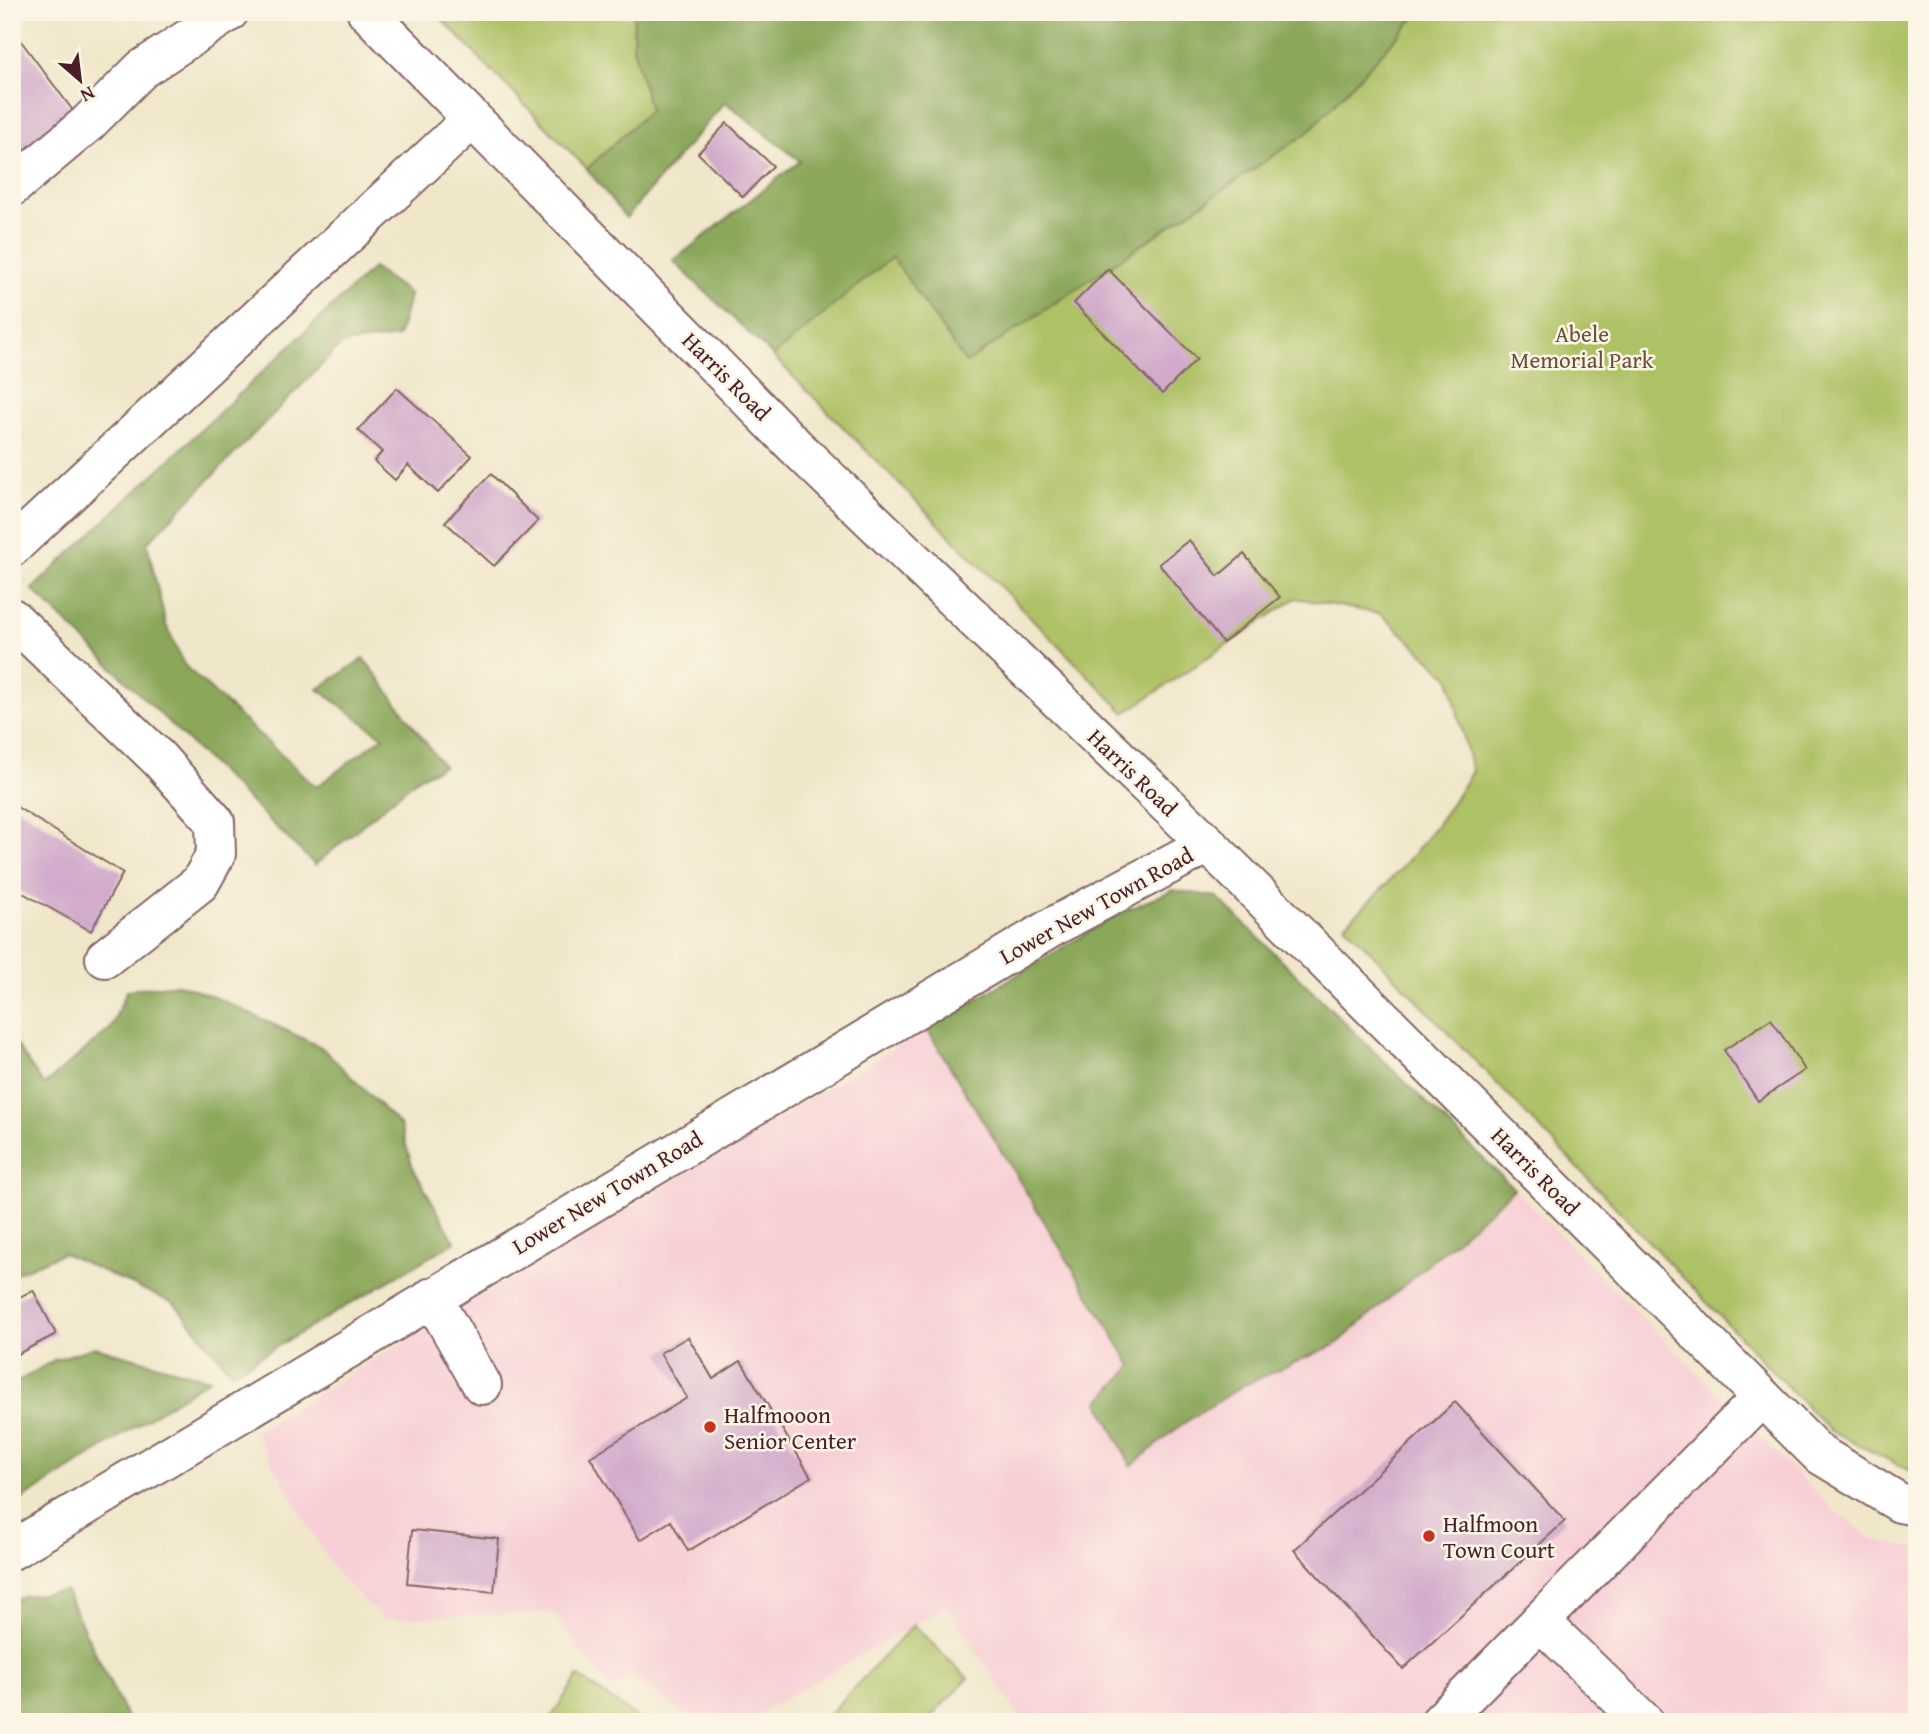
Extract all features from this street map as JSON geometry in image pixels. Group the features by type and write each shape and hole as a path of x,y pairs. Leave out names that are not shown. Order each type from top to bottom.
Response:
{"street":[{"path":"12,187 87,124 142,69 229,12"},
{"name":"Harris Road","path":"367,12 796,447 1208,844 1818,1454 1900,1503 1917,1506"},
{"path":"18,535 472,119"},
{"path":"12,618 159,759 215,822 216,854 200,883 105,958"},
{"name":"Lower New Town Road","path":"12,1550 1056,925 1208,844"},
{"path":"432,1297 482,1385"},
{"path":"1440,1722 1762,1397"},
{"path":"1540,1621 1644,1722"}],"shaded area":[{"path":"1173,890 1217,897 1514,1189 1831,1508 1872,1539 1917,1549 1917,1722 1023,1722 946,1606 745,1722 695,1722 633,1677 610,1689 552,1612 384,1619 335,1572 254,1432 1122,912"}],"green space":[{"path":"435,12 634,12 633,47 650,110 587,169"},
{"path":"634,12 1420,12 1307,133 966,363 892,257 773,356 673,261 800,161 725,102 626,218 587,169 650,110 633,47"},
{"name":"Abele Memorial Park","path":"1420,12 1917,12 1917,1474 1830,1431 1345,925 1414,853 1472,771 1449,677 1381,614 1296,598 1125,713 773,356 892,256 966,363 1307,133"},
{"path":"373,268 410,294 398,337 342,344 147,543 166,625 185,666 316,787 383,737 318,689 364,658 443,766 418,778 315,865 32,589"},
{"path":"1173,890 1217,897 1514,1189 1337,1344 1244,1385 1181,1425 1131,1466 1099,1402 1132,1366 927,1029 1122,912"},
{"path":"178,984 215,997 321,1047 400,1125 413,1168 455,1242 232,1373 175,1304 63,1253 12,1275 12,1039 44,1085 111,1028 127,990"},
{"path":"95,1347 209,1379 12,1506 12,1385 54,1360"},
{"path":"66,1591 129,1722 12,1722 12,1603 23,1596"},
{"path":"913,1625 968,1678 926,1722 822,1722"},
{"path":"578,1676 643,1722 548,1722"}],"building":[{"path":"12,29 80,120 30,157 12,133"},
{"path":"727,123 773,166 743,197 698,153"},
{"path":"1108,269 1197,359 1162,394 1074,303"},
{"path":"397,388 472,456 438,493 408,465 395,480 374,461 382,452 358,430"},
{"path":"491,474 538,521 494,566 445,522"},
{"path":"1189,540 1218,576 1244,554 1280,597 1223,643 1159,564"},
{"path":"12,804 123,873 91,931 12,887"},
{"path":"1771,1019 1805,1070 1758,1101 1724,1050"},
{"path":"33,1290 56,1334 12,1357 12,1301"},
{"name":"Halfmooon Senior Center","path":"688,1337 713,1379 741,1361 811,1477 688,1551 671,1521 640,1540 590,1457 687,1398 660,1353"},
{"name":"Halfmoon Town Court","path":"1455,1402 1565,1521 1403,1669 1294,1550"},
{"path":"412,1530 499,1539 494,1592 407,1583"}],"place":[{"name":"Halfmooon Senior Center","path":"710,1427"},
{"name":"Halfmoon Town Court","path":"1429,1536"}]}
